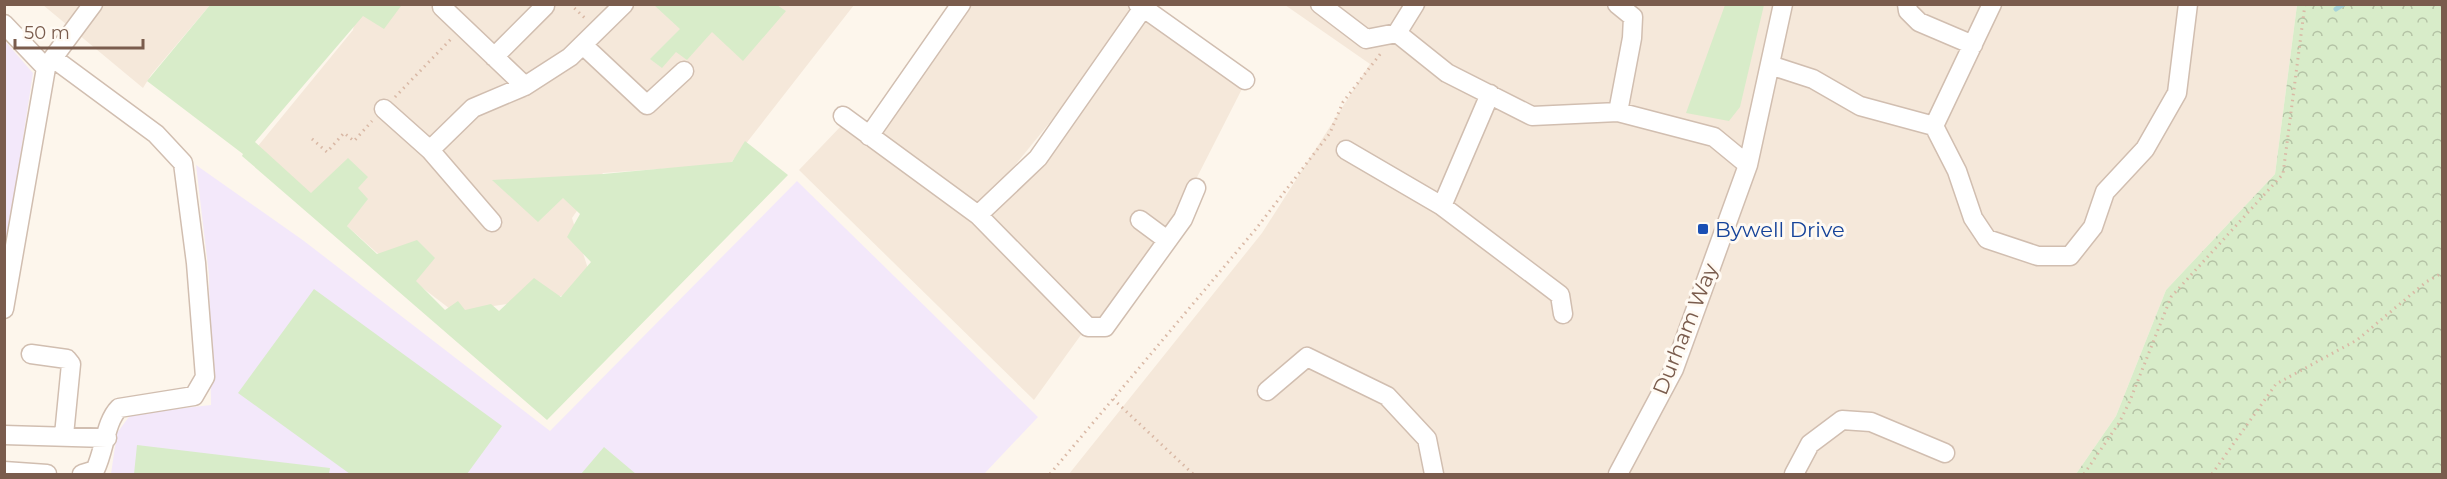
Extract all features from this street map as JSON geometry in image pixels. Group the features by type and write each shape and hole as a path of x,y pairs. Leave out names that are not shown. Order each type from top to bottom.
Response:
{"street":[{"path":"4,309 50,63 93,4"},
{"path":"430,150 473,108 525,86 570,57 624,4"},
{"path":"869,136 961,4"},
{"path":"1320,4 1366,39 1397,33 1415,4"},
{"path":"1617,4 1633,17 1632,38 1618,112"},
{"name":"Durham Way","path":"1618,474 1674,369 1748,165 1783,4"},
{"path":"1907,4 1908,11 1919,22 1973,45"},
{"path":"1934,126 1992,4"},
{"path":"1770,65 1813,80 1860,106 1934,126 1957,171 1973,218 1987,238 2037,256 2070,256 2093,227 2104,192 2145,149 2177,93 2188,4"},
{"path":"494,57 546,6"},
{"path":"978,215 1038,158 1141,6 1245,80"},
{"path":"442,7 525,86"},
{"path":"4,24 50,63 156,134 183,163 196,263 205,377 194,396 119,408 111,416 102,455 95,470 82,474"},
{"path":"1397,33 1447,73 1532,116 1618,112 1714,136 1748,165"},
{"path":"583,45 647,105 684,71"},
{"path":"1442,206 1490,94"},
{"path":"384,109 430,150 492,222"},
{"path":"843,116 978,215 1088,327 1105,327 1183,219 1196,188"},
{"path":"1346,150 1442,206 1560,295 1563,314"},
{"path":"1140,220 1167,240"},
{"path":"31,354 68,359 71,364 64,435"},
{"path":"1267,391 1307,357 1387,396 1427,439 1434,474"},
{"path":"1794,474 1810,444 1842,420 1871,422 1945,453"},
{"path":"4,435 107,438"},
{"path":"4,471 47,474"}],"path":[{"path":"2084,474 2119,423 2129,403 2171,297 2283,174 2304,4"},
{"path":"1050,474 1262,221 1330,133 1343,102 1397,33"},
{"path":"2212,474 2276,384 2357,340 2426,282 2442,273"},
{"path":"1113,399 1193,474"}],"shaded area":[{"path":"1138,4 1143,8 976,213 876,134 971,5"},
{"path":"43,5 210,5 151,75 143,88"},
{"path":"358,5 854,5 730,164 603,173 572,218 589,272 567,295 454,312 376,252 258,146 353,30"},
{"path":"1285,5 2297,5 2275,174 2166,290 2116,416 2076,474 1069,474 1262,233 1370,64"},
{"path":"1142,16 1244,85 1166,233 1142,215 1131,224 1161,242 1103,322 1083,322 987,216"},
{"path":"5,41 33,73 5,256"},
{"path":"842,125 971,220 1083,332 1034,400 799,170"},
{"path":"196,165 304,241 550,431 797,181 1038,417 984,474 111,474 117,433 131,414 211,405 209,275"}],"green space":[{"path":"210,5 401,6 384,29 363,16 255,142 311,193 348,158 368,177 358,188 368,199 347,226 377,254 417,240 435,258 416,281 445,310 458,301 465,310 491,304 499,311 534,278 561,297 591,262 567,237 580,214 563,198 538,222 492,180 603,174 732,162 745,141 788,175 547,420 242,156 243,154 147,81"},
{"path":"654,5 777,5 786,11 743,61 712,32 687,60 676,52 662,68 650,59 680,29"},
{"path":"1725,5 1764,5 1740,107 1729,121 1686,113"},
{"path":"2297,5 2442,5 2442,474 2076,474 2116,416 2166,290 2275,174"},
{"path":"314,289 502,426 467,474 350,474 238,393"},
{"path":"137,445 330,468 329,474 134,474"},
{"path":"604,447 636,474 581,474"}],"waterway":[{"path":"2336,9 2344,4"}],"place":[{"name":"Bywell Drive","path":"1703,229"}]}
